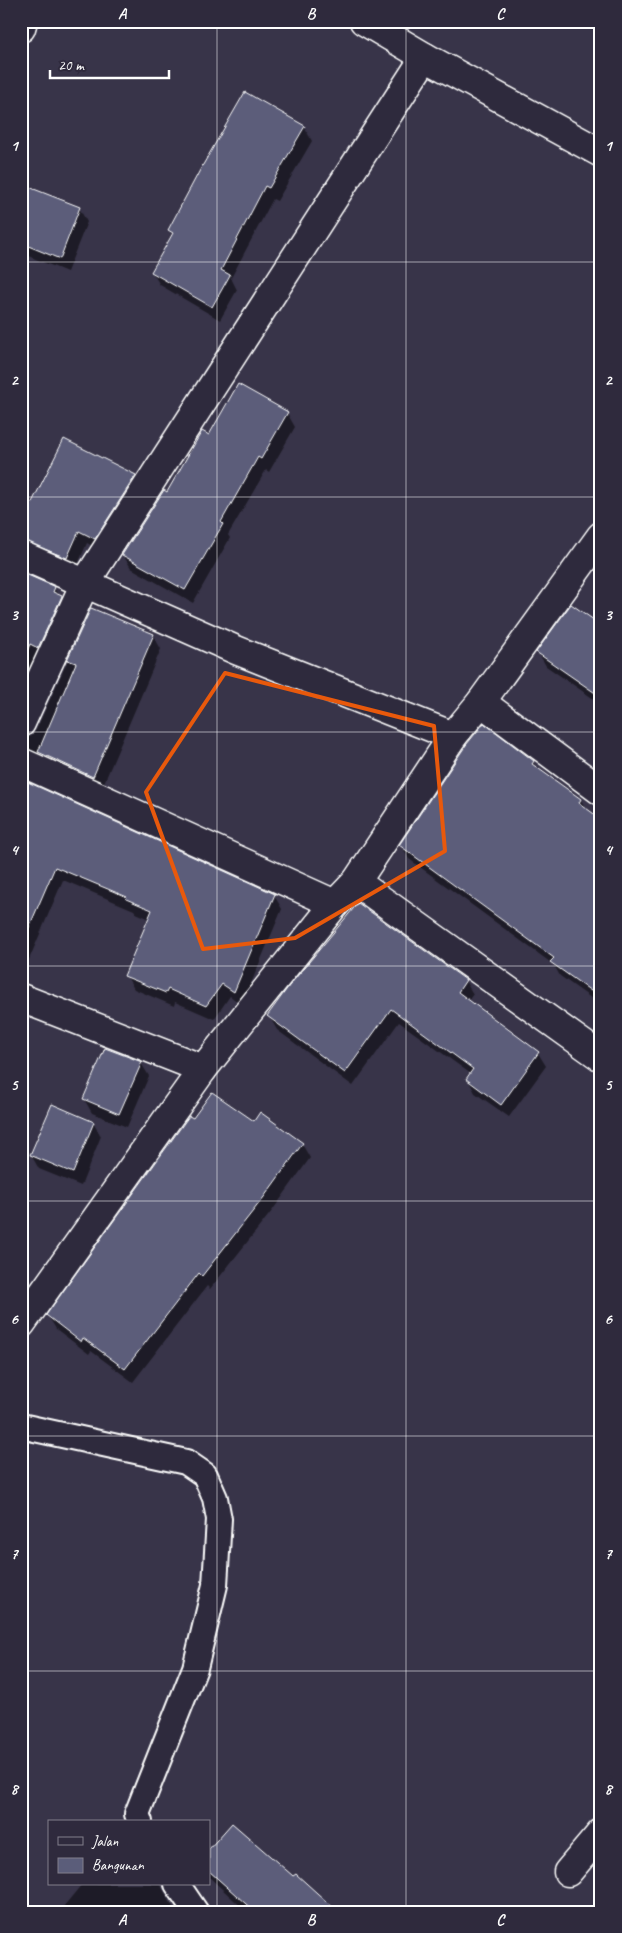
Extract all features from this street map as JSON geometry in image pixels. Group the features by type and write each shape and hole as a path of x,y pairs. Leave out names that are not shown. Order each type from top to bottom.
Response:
{"street":[{"path":"21,28 23,21"},
{"path":"364,21 425,57 600,151"},
{"path":"21,723 85,582 425,57"},
{"path":"21,1324 203,1069 335,904 356,882 454,736 601,536"},
{"path":"21,555 236,650 454,736"},
{"path":"480,702 601,791"},
{"path":"21,762 335,904"},
{"path":"356,882 601,1057"},
{"path":"21,998 203,1069"},
{"path":"568,1872 601,1833"}],"lane":[{"path":"21,1426 186,1462 205,1474 215,1498 219,1519 215,1585 195,1668 137,1814 139,1820"},
{"path":"178,1886 196,1912"}],"highlighted area":[{"path":"225,673 434,726 445,851 295,938 203,949 146,792"}],"building":[{"path":"245,92 305,126 269,188 265,186 221,270 230,275 212,307 151,272 173,233 168,230"},
{"path":"21,184 80,207 60,259 21,243"},
{"path":"238,384 288,412 261,459 258,457 221,522 223,524 185,590 122,555 164,490 167,492 202,431 209,435"},
{"path":"64,439 136,475 95,539 79,531 67,558 21,540 21,524"},
{"path":"21,572 55,587 53,592 62,596 38,648 30,644 21,666"},
{"path":"571,604 601,625 601,697 536,652"},
{"path":"91,608 154,634 93,777 38,752 76,663 67,660"},
{"path":"484,723 534,761 532,764 581,799 579,803 601,819 601,998 550,962 554,958 399,845 466,745"},
{"path":"21,779 275,894 234,992 222,984 206,1006 168,989 166,993 124,976 152,910 126,899 127,897 55,867 21,946"},
{"path":"358,903 466,980 458,992 539,1052 501,1105 466,1079 473,1069 391,1009 345,1073 267,1016 289,986"},
{"path":"105,1048 142,1062 119,1114 83,1099"},
{"path":"212,1092 254,1121 260,1112 303,1143 264,1197 202,1276 199,1273 125,1369 83,1338 81,1342 46,1315 189,1116 193,1118"},
{"path":"52,1104 94,1122 73,1173 30,1155"},
{"path":"232,1823 293,1876 296,1874 338,1912 255,1912 210,1872 210,1848"}]}
